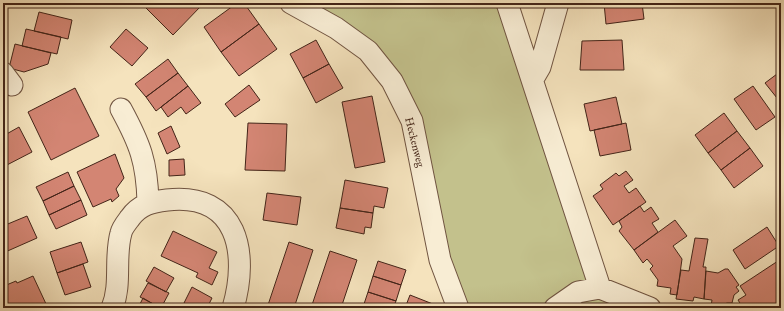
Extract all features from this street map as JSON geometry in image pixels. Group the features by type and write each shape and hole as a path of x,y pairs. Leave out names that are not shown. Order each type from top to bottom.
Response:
{"street":[{"name":"Heckenweg","path":"291,3 336,28 368,51 392,81 412,121 440,260 458,308"},
{"path":"507,3 600,288"},
{"path":"533,79 540,67 558,3"},
{"path":"121,109 137,138 143,158 147,172 148,202"},
{"path":"112,308 117,297 121,232 131,216 148,202 179,199 207,203 222,214 232,230 240,255 239,288 233,308"},
{"path":"555,308 578,292 600,288 650,308"}],"shaded area":[{"path":"291,3 507,3 613,301 621,308 458,308 412,121 368,51"}],"building":[{"path":"141,3 199,3 201,6 173,35"},
{"path":"237,3 244,3 259,24 221,52 204,27"},
{"path":"604,3 642,3 644,19 606,24"},
{"path":"39,12 72,20 68,39 34,31"},
{"path":"259,24 277,49 239,76 221,52"},
{"path":"26,29 61,37 57,54 22,46"},
{"path":"126,29 148,48 132,66 110,47"},
{"path":"316,40 329,64 303,78 290,54"},
{"path":"622,40 624,70 580,70 582,41"},
{"path":"15,44 51,53 48,64 24,72 9,68"},
{"path":"168,59 178,73 146,97 135,84"},
{"path":"329,64 343,88 316,103 303,78"},
{"path":"781,71 781,103 765,83"},
{"path":"178,73 188,86 156,111 146,97"},
{"path":"249,85 260,100 235,117 225,104"},
{"path":"188,86 201,103 186,114 181,107 168,117 161,107"},
{"path":"753,86 775,117 756,130 734,99"},
{"path":"75,88 99,136 51,160 28,112"},
{"path":"372,96 385,162 355,168 342,102"},
{"path":"616,97 622,124 590,131 584,104"},
{"path":"724,113 737,131 708,153 695,135"},
{"path":"248,123 287,124 285,171 245,170"},
{"path":"626,123 631,150 600,156 594,130"},
{"path":"171,126 180,147 167,154 158,133"},
{"path":"19,127 32,152 3,167 3,136"},
{"path":"737,131 750,148 721,170 708,153"},
{"path":"750,148 763,166 734,188 721,170"},
{"path":"115,154 124,178 116,189 119,196 112,202 111,199 93,207 77,172"},
{"path":"184,159 185,175 169,176 169,160"},
{"path":"626,171 633,180 624,186 629,193 636,188 646,202 613,225 593,196 603,189 600,185 616,173 619,176"},
{"path":"68,172 74,186 43,201 36,187"},
{"path":"345,180 388,188 384,208 374,206 373,213 340,208"},
{"path":"74,186 81,200 49,215 43,201"},
{"path":"267,193 301,197 297,225 263,220"},
{"path":"81,200 87,215 56,229 49,215"},
{"path":"640,206 644,212 651,207 659,219 652,223 658,232 634,250 619,231 622,227 619,221"},
{"path":"340,208 373,213 371,228 365,227 364,234 336,228"},
{"path":"27,216 37,238 3,253 3,226"},
{"path":"675,220 687,236 673,246 682,259 677,295 670,294 671,288 657,286 658,280 650,269 653,266 647,259 643,263 634,250"},
{"path":"767,227 779,246 745,269 733,250"},
{"path":"173,231 217,252 209,268 218,272 212,285 196,277 198,273 161,256"},
{"path":"695,238 708,239 703,267 706,267 704,299 694,297 693,301 676,299 681,270 689,271"},
{"path":"81,242 88,262 57,273 50,252"},
{"path":"289,242 313,250 294,308 267,308"},
{"path":"330,251 357,260 341,308 311,308"},
{"path":"781,259 781,308 743,308 738,300 746,295 740,286"},
{"path":"378,261 406,270 401,285 373,276"},
{"path":"83,264 91,287 65,295 57,273"},
{"path":"154,267 174,278 166,292 146,281"},
{"path":"728,269 739,285 736,287 739,291 734,295 732,303 727,303 718,307 711,306 712,300 704,299 706,271 718,273"},
{"path":"33,276 47,306 45,308 3,308 4,286 16,281 17,283"},
{"path":"373,276 401,285 396,301 368,292"},
{"path":"148,283 169,293 161,308 140,297"},
{"path":"192,287 212,298 207,308 194,308 184,303"},
{"path":"368,292 396,301 393,308 363,307"},
{"path":"410,295 443,308 405,308"},
{"path":"143,298 160,308 138,308"}]}
